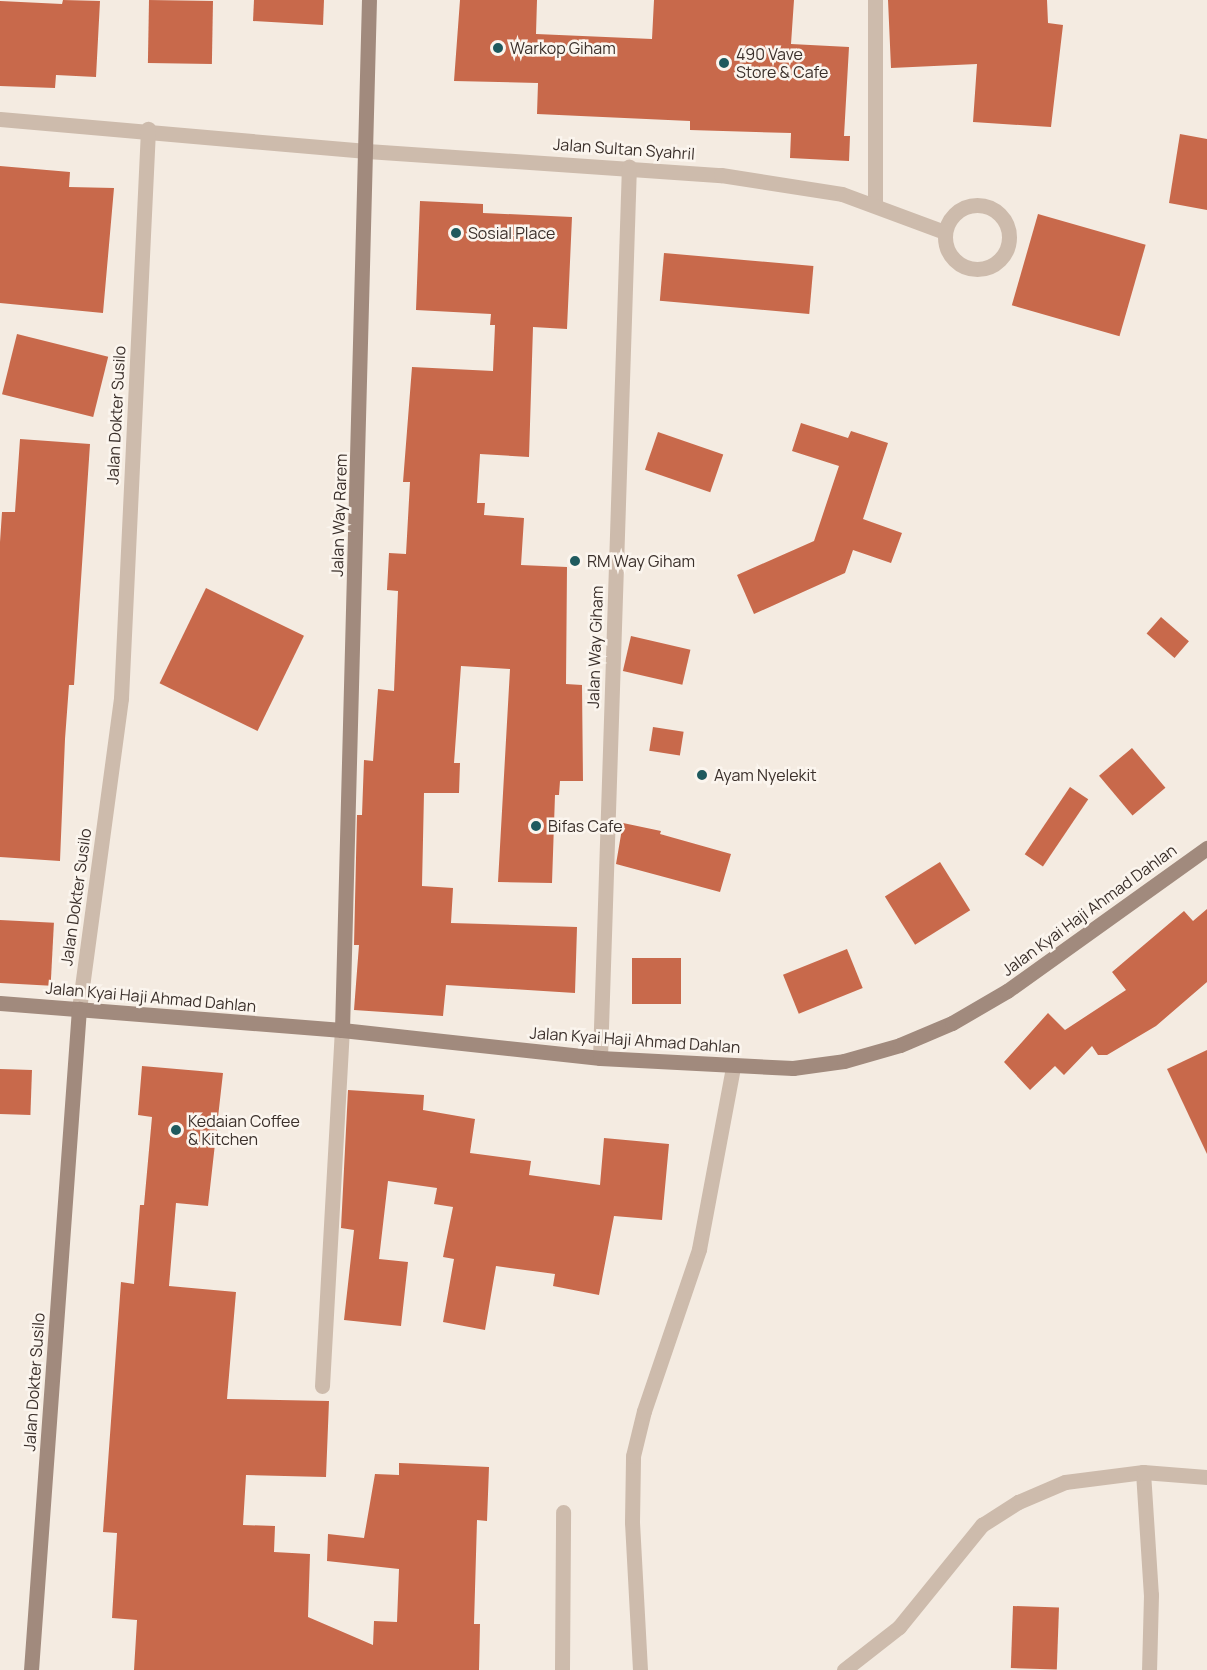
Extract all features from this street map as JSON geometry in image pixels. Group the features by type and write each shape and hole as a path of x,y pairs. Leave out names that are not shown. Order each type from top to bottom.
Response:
{"main road":[{"name":"Jalan Way Rarem","path":"342,1030 367,151 369,0"},
{"name":"Jalan Kyai Haji Ahmad Dahlan","path":"0,1003 342,1030 600,1058 733,1067 793,1068 844,1060 900,1045 952,1023 1025,978 1207,848"},
{"name":"Jalan Dokter Susilo","path":"31,1670 80,1009"}],"street":[{"path":"874,0 874,204"},
{"name":"Jalan Sultan Syahril","path":"0,119 148,129 367,151 629,166 783,183 874,204 945,232"},
{"name":"Jalan Dokter Susilo","path":"80,1009 121,698 148,129"},
{"name":"Jalan Way Giham","path":"600,1058 629,166"},
{"path":"976,204 988,206 1005,219 1010,241 999,261 978,269 967,268 950,254 945,232 956,212 976,204"},
{"path":"322,1386 342,1030"},
{"path":"640,1670 632,1522 633,1456 637,1432 699,1249 733,1067"},
{"path":"1143,1472 1150,1595 1149,1670"},
{"path":"844,1670 899,1627 982,1525 1018,1502 1065,1482 1143,1472 1207,1477"},
{"path":"562,1670 563,1512"}],"building":[{"path":"63,0 100,1 96,77 56,75 55,88 0,86 0,1 62,4"},
{"path":"149,0 213,1 212,64 148,63"},
{"path":"254,0 324,0 323,25 253,21"},
{"path":"460,0 537,0 536,34 652,39 654,0 794,0 791,44 849,47 844,136 850,136 849,161 790,158 791,133 690,130 690,121 537,114 538,83 454,81"},
{"path":"888,0 1047,0 1048,23 1063,25 1051,127 973,122 977,64 891,68"},
{"path":"1180,134 1207,139 1207,210 1169,203"},
{"path":"0,166 70,172 69,187 114,188 103,313 0,303"},
{"path":"420,201 483,204 483,213 572,217 567,329 533,327 529,457 480,454 477,503 485,503 484,515 524,518 521,565 567,567 566,684 582,685 583,781 560,781 559,795 555,795 552,883 498,882 510,669 461,666 454,763 460,763 459,793 424,793 422,886 453,888 451,923 577,927 575,993 446,985 443,1016 354,1010 359,945 354,945 357,815 362,815 364,760 373,761 378,689 394,691 398,591 387,590 389,553 406,554 410,482 403,482 412,367 493,371 495,325 490,325 491,314 416,310"},
{"path":"1038,214 1146,245 1119,336 1012,305"},
{"path":"664,253 813,266 809,314 660,301"},
{"path":"17,334 108,357 93,417 2,394"},
{"path":"801,423 848,438 851,431 888,443 863,519 902,533 891,563 853,550 845,573 754,614 737,575 814,541 839,466 792,451"},
{"path":"658,432 723,454 710,492 645,470"},
{"path":"20,439 90,444 74,685 69,685 65,739 60,861 0,857 0,542 2,512 15,512"},
{"path":"206,588 304,636 258,731 160,683"},
{"path":"1161,617 1189,641 1174,658 1147,634"},
{"path":"631,636 690,650 682,685 623,671"},
{"path":"653,727 684,732 680,756 649,751"},
{"path":"1132,748 1165,788 1132,815 1099,776"},
{"path":"1070,787 1088,799 1043,866 1025,854"},
{"path":"623,823 661,831 660,834 731,854 720,892 616,864"},
{"path":"940,862 970,910 915,945 885,896"},
{"path":"1207,909 1207,982 1156,1026 1107,1055 1098,1055 1092,1046 1064,1075 1055,1066 1030,1090 1004,1062 1048,1013 1065,1030 1126,990 1112,972 1184,911 1193,921"},
{"path":"0,920 54,923 51,986 0,983"},
{"path":"847,949 863,988 799,1014 783,975"},
{"path":"632,958 681,958 681,1004 632,1004"},
{"path":"1207,1050 1207,1154 1167,1069"},
{"path":"142,1066 223,1073 208,1206 176,1203 169,1286 236,1292 227,1399 329,1401 326,1477 246,1475 243,1525 275,1526 274,1552 310,1554 308,1617 373,1645 374,1621 397,1622 399,1569 327,1561 328,1534 364,1538 375,1474 399,1475 399,1463 489,1467 487,1521 477,1520 474,1624 480,1624 479,1670 134,1670 137,1620 112,1618 117,1533 103,1532 121,1282 134,1284 140,1205 144,1205 152,1117 138,1115"},
{"path":"0,1069 32,1070 30,1115 0,1114"},
{"path":"348,1090 424,1095 423,1110 475,1119 470,1153 531,1161 529,1175 600,1185 604,1138 669,1144 662,1220 614,1216 599,1295 553,1286 555,1274 496,1266 485,1330 443,1322 454,1259 443,1257 453,1207 434,1204 437,1188 388,1181 379,1259 408,1262 401,1326 344,1320 354,1230 341,1228"},
{"path":"1013,1606 1059,1608 1057,1670 1011,1668"}],"place":[{"name":"Warkop Giham","path":"498,48"},
{"name":"490 Vave Store & Cafe","path":"724,63"},
{"name":"Sosial Place","path":"456,233"},
{"name":"RM Way Giham","path":"575,561"},
{"name":"Ayam Nyelekit","path":"702,775"},
{"name":"Bifas Cafe","path":"536,826"},
{"name":"Kedaian Coffee & Kitchen","path":"176,1130"}]}
